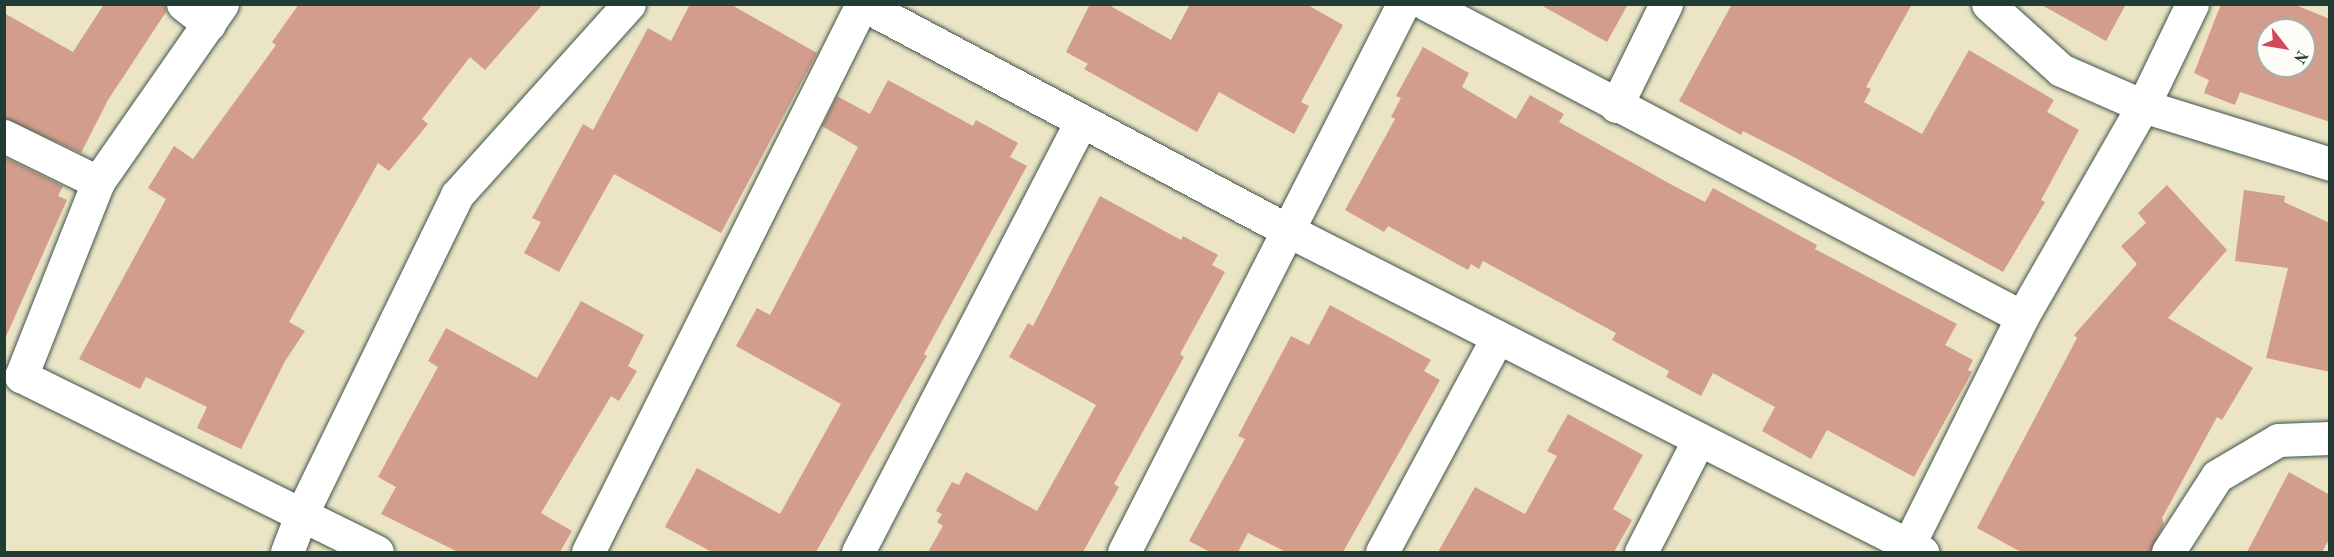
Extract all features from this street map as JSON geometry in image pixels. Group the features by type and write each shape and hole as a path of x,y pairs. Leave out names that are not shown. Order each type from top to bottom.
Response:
{"street":[{"path":"183,4 216,14 98,182 13,376 302,513 376,552"},
{"path":"287,552 302,513 457,195 629,4"},
{"path":"588,552 862,4 1289,231 1912,550 2022,317 2143,106 2192,4"},
{"path":"1124,552 1403,4"},
{"path":"1426,4 1616,106 2022,317"},
{"path":"1616,106 1666,4"},
{"path":"1988,4 2061,70 2143,106 2330,164"},
{"path":"858,552 1081,121"},
{"path":"4,136 98,182"},
{"path":"1382,552 1498,337"},
{"path":"2168,552 2217,476 2278,440 2330,438"},
{"path":"1641,552 1698,441"}],"building":[{"path":"104,4 165,4 166,12 108,100 81,153 4,118 4,13 73,52"},
{"path":"299,4 543,4 485,70 470,57 422,119 428,124 389,171 378,163 289,322 305,331 285,361 241,449 197,428 207,407 146,377 140,389 79,359 166,199 148,188 174,146 193,159 276,45 272,42"},
{"path":"690,4 730,4 817,53 721,233 614,174 559,272 524,253 541,222 532,218 583,124 593,130 648,28 671,41"},
{"path":"1090,4 1107,4 1171,40 1190,4 1306,4 1343,25 1301,102 1309,106 1294,134 1219,92 1197,132 1084,69 1088,64 1066,52"},
{"path":"1539,4 1628,4 1607,42"},
{"path":"1732,4 1912,4 1866,87 1871,89 1864,102 1922,134 1969,50 2054,100 2047,112 2079,130 2041,200 2045,202 2003,272 1792,156 1743,131 1741,135 1679,101"},
{"path":"2040,4 2126,4 2106,41"},
{"path":"2221,4 2293,4 2330,19 2330,122 2240,92 2235,105 2204,93 2209,80 2194,73"},
{"path":"1423,47 1469,73 1462,87 1516,119 1530,95 1564,114 1559,122 1674,186 1705,202 1713,188 1817,245 1815,249 1957,324 1945,345 1973,360 1968,370 1972,372 1914,477 1827,430 1811,459 1762,431 1775,407 1713,373 1701,396 1666,377 1669,371 1612,340 1616,333 1483,261 1479,269 1471,264 1468,270 1388,226 1384,232 1345,210 1395,119 1391,117 1401,98 1396,96"},
{"path":"888,80 973,126 976,120 1018,143 1010,157 1027,166 924,354 927,356 816,552 712,552 665,527 697,468 780,514 841,404 736,346 757,308 770,315 858,147 822,126 837,96 870,114"},
{"path":"4,157 63,186 58,196 67,200 4,341"},
{"path":"2167,185 2227,250 2168,318 2253,368 2222,420 2217,417 2162,518 2164,524 2150,552 2021,552 1977,528 2077,338 2074,335 2137,264 2121,246 2146,223 2138,213"},
{"path":"2244,190 2285,196 2284,202 2330,223 2330,372 2266,358 2288,268 2235,261"},
{"path":"1100,196 1181,240 1183,236 1218,255 1212,265 1225,272 1180,354 1184,357 1114,484 1119,487 1083,552 928,552 943,526 937,522 942,514 936,511 952,482 959,485 966,472 1037,511 1096,405 1009,357 1028,323 1033,326"},
{"path":"581,301 644,335 628,366 637,371 619,401 611,396 541,513 572,531 560,552 458,552 381,514 396,487 378,477 438,367 428,361 446,328 537,378"},
{"path":"1330,305 1431,360 1424,371 1440,380 1343,552 1286,552 1248,533 1238,552 1210,552 1189,541 1245,439 1238,436 1291,336 1309,345"},
{"path":"1568,414 1643,455 1613,509 1632,520 1614,552 1438,552 1475,487 1525,514 1557,456 1547,451"},
{"path":"2289,472 2330,495 2330,538 2322,552 2247,552"}]}
